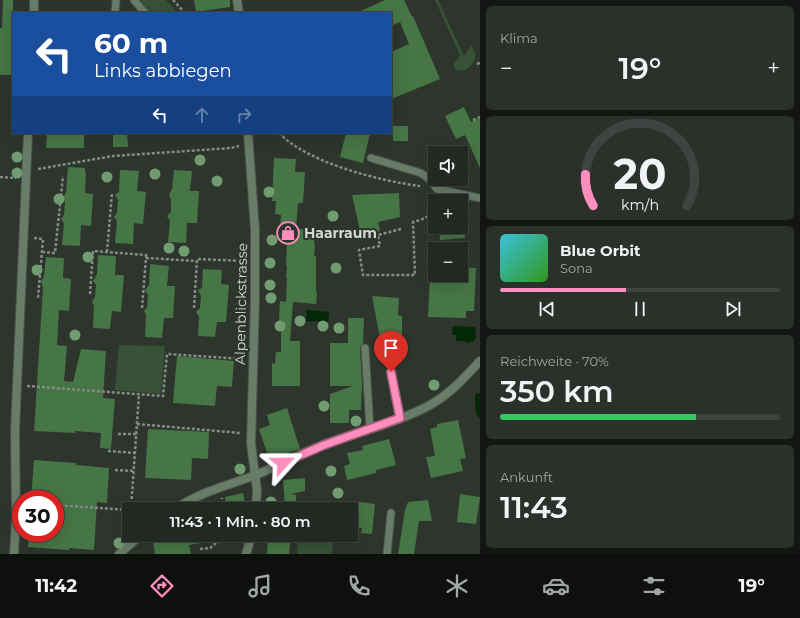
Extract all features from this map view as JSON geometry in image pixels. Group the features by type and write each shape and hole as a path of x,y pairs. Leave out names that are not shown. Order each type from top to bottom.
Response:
{"street":[{"path":"34,0 34,12"},
{"path":"238,0 239,12"},
{"path":"14,554 16,518 14,431 28,134"},
{"name":"Alpenblickstrasse","path":"248,134 254,230 256,300 251,443 256,475 256,502"},
{"path":"188,502 208,491 256,475 324,445 400,418 431,404 464,378 480,361"},
{"path":"119,554 133,542"},
{"path":"246,554 250,542"}],"lane":[{"path":"115,12 116,0"},
{"path":"134,0 144,12"},
{"path":"371,158 421,173 429,178 437,189 480,198"},
{"path":"365,348 370,429"},
{"path":"391,372 400,418"},
{"path":"386,554 391,513"}],"path":[{"path":"173,0 184,12"},
{"path":"473,120 480,117"},
{"path":"280,134 301,150 350,170 401,184 437,189 433,209 428,216 422,220 413,222 415,275 364,275 359,250 380,246 378,235 401,229"},
{"path":"27,170 113,156 231,148 241,146"},
{"path":"42,252 56,253 63,176"},
{"path":"108,252 112,193"},
{"path":"36,239 43,239 38,298"},
{"path":"90,294 94,251 146,255 146,258 255,262"},
{"path":"142,308 146,258"},
{"path":"194,308 197,261"},
{"path":"17,385 163,396 167,354 244,359 244,364"},
{"path":"131,502 139,394"},
{"path":"137,424 251,434"},
{"path":"118,434 136,434"},
{"path":"108,451 135,453"},
{"path":"115,470 134,471"},
{"path":"64,506 122,509"},
{"path":"200,549 210,548 216,542"}],"shaded area":[{"path":"141,0 166,0 177,12 149,12"},
{"path":"435,0 438,0 464,56 472,45 475,54 473,63 465,70 457,70 454,68 454,64 460,55"},
{"path":"307,310 329,312 328,322 306,321"},
{"path":"453,326 475,327 476,337 474,341 468,343 456,341 456,335 452,335"},
{"path":"119,345 165,346 161,394 115,390"},
{"path":"480,393 479,418 475,410 475,394"},
{"path":"298,542 333,542 332,554 297,554"}],"building":[{"path":"3,0 13,0 12,75 0,75 0,28 2,28"},
{"path":"194,0 230,0 230,7 196,12"},
{"path":"385,0 404,0 412,17 413,16 440,79 392,99 392,52 409,44 400,22 392,26 392,12 358,12"},
{"path":"464,107 471,122 480,118 480,168 465,135 456,139 445,116"},
{"path":"393,126 408,126 408,141 393,141"},
{"path":"47,134 84,134 84,148 46,148"},
{"path":"113,134 127,134 128,147 113,147"},
{"path":"346,134 370,134 363,163 340,157"},
{"path":"274,158 296,159 295,172 305,172 303,203 298,203 296,229 315,230 314,256 316,256 316,304 293,302 290,341 300,341 300,386 272,386 272,363 275,364 276,352 281,352 281,321 279,321 280,301 286,302 287,278 287,242 279,241 281,215 275,214 276,201 272,201"},
{"path":"68,167 85,168 85,193 93,194 91,226 81,225 80,246 62,245 64,223 61,219 64,215 65,202 63,198 66,192"},
{"path":"120,170 139,171 137,191 146,192 143,224 134,223 133,244 115,243 117,221 114,217 117,213 118,200 115,195 119,192"},
{"path":"174,170 192,171 190,191 199,191 197,223 187,223 186,243 168,242 170,221 167,216 171,212 171,200 169,195 172,189"},
{"path":"399,193 400,217 378,222 380,231 361,235 352,195"},
{"path":"440,234 465,234 465,238 440,240"},
{"path":"98,255 116,256 115,275 124,275 121,312 112,311 110,329 93,328 94,306 92,302 95,297 96,285 93,281 97,274"},
{"path":"46,257 64,258 63,278 71,279 69,311 59,310 57,345 67,346 64,381 73,382 81,349 106,351 103,398 115,399 111,449 100,448 101,433 75,431 75,433 34,431 43,287 41,282 44,276"},
{"path":"150,264 169,266 167,286 175,286 173,318 164,318 162,338 145,337 146,315 144,311 147,307 148,295 145,290 149,285"},
{"path":"468,267 476,268 474,311 466,311 466,318 428,317 430,282 468,282"},
{"path":"203,269 222,270 221,284 229,285 226,322 217,322 215,337 198,336 199,317 196,312 200,308 201,296 198,290 202,288"},
{"path":"372,296 399,298 398,315 402,316 402,345 382,349"},
{"path":"348,318 364,318 363,344 360,348 362,383 361,410 349,410 349,423 330,423 330,394 353,386 330,386 330,343 348,343"},
{"path":"177,356 234,361 232,387 217,386 215,406 173,403"},
{"path":"287,408 300,449 269,459 259,429 270,425 267,415"},
{"path":"458,420 466,458 460,459 463,471 431,478 426,457 435,456 430,429 437,427 437,424"},
{"path":"148,429 209,432 208,459 192,458 191,480 145,478"},
{"path":"389,439 396,465 376,470 376,473 347,480 344,466 350,464 347,453 363,450 362,446"},
{"path":"34,460 76,463 76,465 109,468 107,503 97,502 94,550 28,547 28,542 64,542 64,490 32,490"},
{"path":"305,478 305,491 291,494 296,495 296,502 285,502 283,480"},
{"path":"243,493 245,502 226,502 225,497"},
{"path":"460,494 480,497 476,524 457,522"},
{"path":"428,500 432,521 419,521 414,554 398,554 405,510 408,502"},
{"path":"351,501 375,504 372,534 361,533 362,528 358,528 358,502"},
{"path":"153,542 207,542 189,545 191,554 155,554"},
{"path":"268,542 290,542 289,554 267,554"}],"place":[{"name":"Haarraum","path":"288,233"}],"route":[{"path":"283,463 324,445 400,418 391,372"}]}
